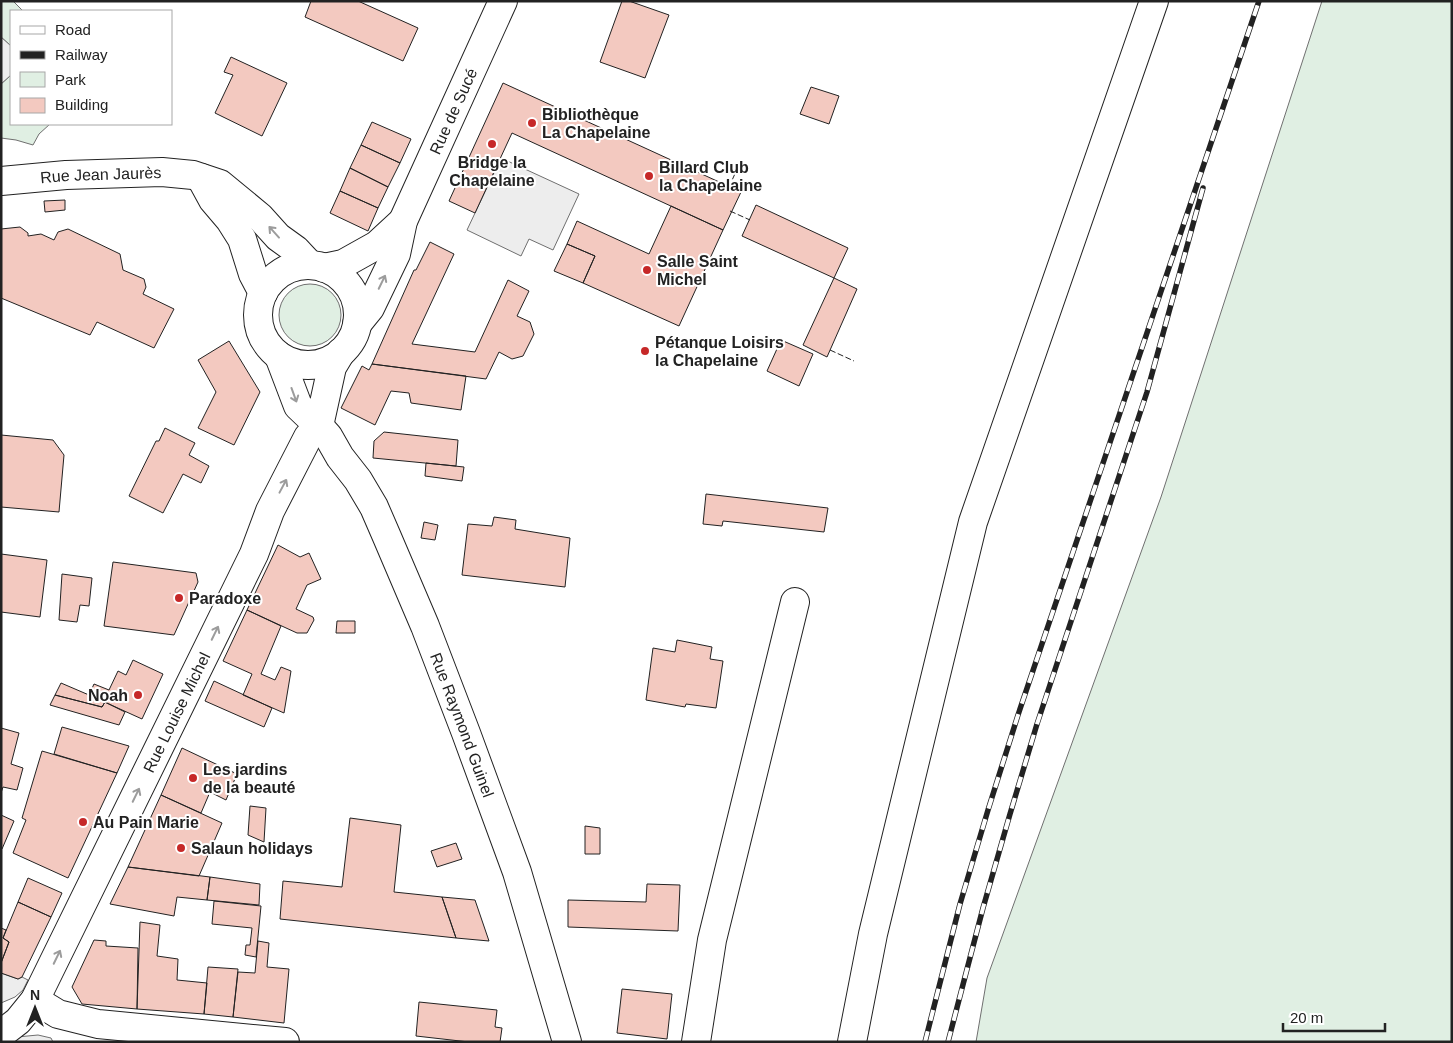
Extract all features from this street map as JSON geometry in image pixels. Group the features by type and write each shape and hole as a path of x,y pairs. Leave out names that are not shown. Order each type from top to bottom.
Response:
{"street":[{"name":"Rue de Sucé","path":"357,324 370,308 396,254 403,221 502,1"},
{"path":"852,1042 873,934 973,522 1154,1"},
{"name":"Rue Jean Jaurès","path":"1,181 66,175 162,172 193,175 220,184 260,217 278,237 317,266"},
{"path":"201,178 213,200 230,220 242,239 253,274 263,293"},
{"name":"Rue de Sucé","path":"317,266 343,264 377,245 403,221"},
{"path":"296,266 317,266 337,274 347,284 354,296 358,310 357,324 351,339 341,352 330,360 318,364 305,365 292,362 280,356 269,347 262,334 258,320 258,306 263,293 271,281 282,272 296,266"},
{"name":"Rue Louise Michel","path":"1,1034 18,1021 36,1000 254,554 270,511 308,438 319,426 332,367 341,352"},
{"path":"280,356 298,406 319,426"},
{"name":"Rue Raymond Guinel","path":"319,426 358,480 374,507 424,626 517,872 568,1042"},
{"path":"696,1042 712,940 795,602"},
{"path":"36,1000 58,1014 98,1024 285,1042"}],"green space":[{"path":"1,1 13,1 22,10 10,10 10,45 1,37"},
{"path":"1322,1 1452,1 1452,1042 976,1042 987,978 1161,497"},
{"path":"10,76 10,125 49,125 39,134 33,145 1,138 1,84"},
{"path":"304,284 316,284 332,293 339,303 341,315 339,327 332,337 316,346 304,346 293,341 284,332 279,321 279,309 284,298 293,289"}],"shaded area":[{"path":"1,37 10,45 10,76 1,84"},
{"path":"501,158 579,194 553,250 529,239 521,256 467,230"},
{"path":"1,973 18,979 22,977 28,980 23,990 15,997 1,1003"},
{"path":"38,1035 51,1038 53,1042 10,1042 17,1037"}],"building":[{"path":"311,1 358,1 418,28 403,61 305,17"},
{"path":"622,1 629,1 669,15 645,78 600,62"},
{"path":"231,57 287,83 262,136 215,113 233,75 224,72"},
{"path":"503,83 741,192 723,230 512,133 475,213 449,201"},
{"path":"811,87 839,96 829,124 800,114"},
{"path":"372,122 411,139 400,163 361,145"},
{"path":"361,145 400,163 388,187 350,168"},
{"path":"350,168 388,187 378,208 340,191"},
{"path":"340,191 378,208 368,231 330,213"},
{"path":"65,200 65,210 45,212 44,201"},
{"path":"756,205 848,248 834,278 742,236"},
{"name":"Salle Saint Michel","path":"671,206 723,230 679,326 583,283 595,256 567,244 577,221 649,254"},
{"path":"20,227 28,233 28,236 41,234 54,240 58,232 68,229 120,254 123,270 144,279 146,287 143,294 174,309 154,348 97,322 90,335 1,298 1,229"},
{"path":"430,242 454,254 412,344 475,352 508,280 529,291 517,316 530,322 534,334 523,356 512,359 499,352 486,379 372,364 414,270 416,270"},
{"path":"567,244 595,256 583,283 554,271"},
{"path":"834,278 857,289 827,357 803,345"},
{"path":"781,340 813,354 799,386 767,371"},
{"path":"229,341 260,392 234,445 198,428 216,392 198,360"},
{"path":"372,364 466,376 461,410 411,403 409,393 391,391 375,425 341,408 362,366 369,370"},
{"path":"165,428 195,443 189,455 209,466 201,483 183,474 163,513 129,496 156,441 159,441"},
{"path":"384,432 458,440 456,466 373,458 374,441"},
{"path":"1,435 53,440 64,455 59,512 1,507"},
{"path":"426,463 464,467 462,481 425,476"},
{"path":"706,494 828,508 824,532 723,521 722,526 703,524"},
{"path":"494,517 516,520 515,529 570,538 565,587 462,575 468,524 492,526"},
{"path":"424,522 438,525 435,540 421,538"},
{"path":"278,545 300,557 309,553 321,579 307,585 296,609 313,617 314,620 307,633 297,633 247,610"},
{"path":"1,554 47,560 40,617 1,612"},
{"path":"113,562 196,573 198,582 174,635 104,626"},
{"path":"62,574 92,578 89,606 80,605 77,622 59,620"},
{"path":"247,610 281,626 261,674 275,680 281,667 291,671 284,713 243,695 252,674 223,661"},
{"path":"337,621 355,621 355,633 336,633"},
{"path":"677,640 712,647 710,659 723,661 716,708 686,704 685,707 646,700 653,648 675,652"},
{"path":"133,660 163,674 142,719 89,695 94,684 109,690 118,671 126,675"},
{"path":"214,681 272,708 264,727 205,701"},
{"path":"61,683 105,702 102,707 55,695"},
{"path":"55,695 102,707 105,702 125,712 119,725 50,705"},
{"path":"62,727 129,746 117,773 54,754"},
{"path":"1,728 19,733 11,764 23,768 17,790 3,787 1,793"},
{"path":"182,748 237,774 226,800 210,792 201,813 161,795"},
{"path":"42,751 117,773 68,878 13,853 26,820 22,818"},
{"path":"161,795 222,823 199,876 128,867"},
{"path":"250,806 266,808 264,842 248,835"},
{"path":"1,815 14,821 2,849 1,848"},
{"path":"350,818 401,825 394,892 442,897 456,938 280,919 283,881 342,887"},
{"path":"585,826 600,828 600,854 585,854"},
{"path":"456,843 462,859 437,867 431,851"},
{"path":"128,867 210,877 207,900 177,897 174,916 110,904"},
{"path":"210,877 260,884 259,905 207,900"},
{"path":"28,878 62,893 51,917 18,902"},
{"path":"647,884 680,885 678,931 568,927 568,900 646,902"},
{"path":"442,897 475,900 489,941 456,938"},
{"path":"214,901 261,906 256,957 245,955 246,945 250,945 252,928 212,924"},
{"path":"18,902 51,917 22,977 18,979 1,973 1,963 9,942 3,938"},
{"path":"140,922 160,925 157,956 178,959 177,980 207,983 204,1014 137,1009"},
{"path":"1,928 6,930 3,938 9,942 1,963"},
{"path":"94,940 106,941 106,946 138,948 137,1009 82,1004 72,987"},
{"path":"258,941 269,943 267,967 289,969 284,1023 233,1017 238,972 255,973"},
{"path":"208,967 238,969 233,1017 204,1014"},
{"path":"622,989 672,994 667,1039 617,1033"},
{"path":"419,1002 497,1010 495,1027 502,1028 500,1042 469,1042 416,1036"}],"railway":[{"path":"925,1042 960,904 1018,715 1259,1"},
{"path":"948,1042 1010,814 1037,724 1147,392 1203,188"}],"fence":[{"path":"729,187 738,167"},
{"path":"730,211 750,220"},
{"path":"830,350 854,361"}],"place":[{"name":"Bibliothèque La Chapelaine","path":"532,123"},
{"name":"Bridge la Chapelaine","path":"492,144"},
{"name":"Billard Club la Chapelaine","path":"649,176"},
{"name":"Salle Saint Michel","path":"647,270"},
{"name":"Pétanque Loisirs la Chapelaine","path":"645,351"},
{"name":"Paradoxe","path":"179,598"},
{"name":"Noah","path":"138,695"},
{"name":"Les jardins de la beauté","path":"193,778"},
{"name":"Au Pain Marie","path":"83,822"},
{"name":"Salaun holidays","path":"181,848"}]}
